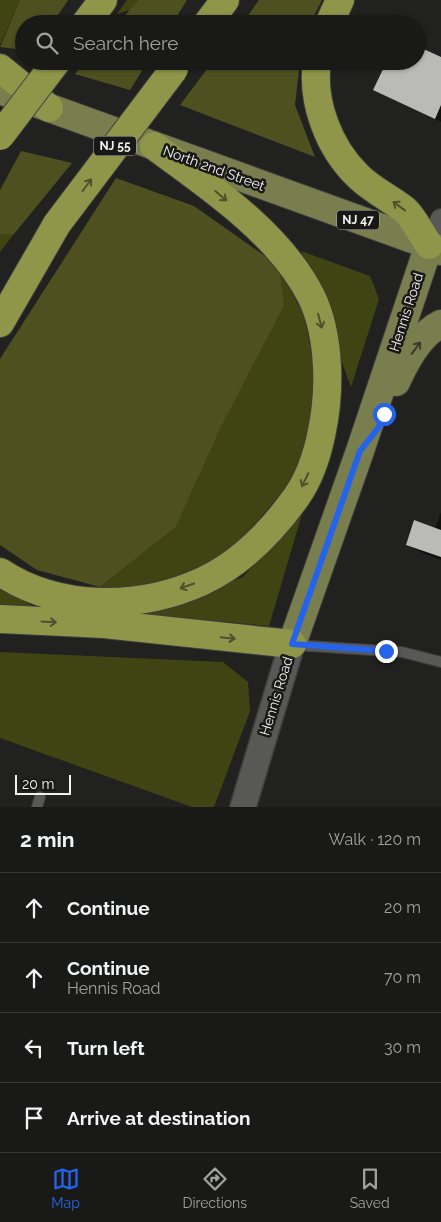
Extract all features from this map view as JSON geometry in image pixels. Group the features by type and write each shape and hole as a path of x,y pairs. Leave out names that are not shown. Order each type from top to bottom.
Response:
{"highway":[{"path":"90,15 97,0"},
{"path":"92,15 103,0"},
{"path":"214,15 225,0"},
{"path":"333,15 340,0"},
{"path":"0,68 49,108"},
{"path":"0,136 50,70"},
{"name":"NJ 55","path":"0,298 58,224 172,70"},
{"path":"316,70 320,110 333,145 359,177 406,211 437,248"},
{"path":"0,572 11,580 32,589 87,602 143,600 171,592 203,581 247,552 263,538 297,496 310,469 319,444 326,415 328,385 326,353 320,321 312,297 298,274 267,237 211,187 154,146"},
{"path":"0,324 58,224"},
{"path":"0,619 104,624 292,644"}],"main road":[{"name":"North 2nd Street","path":"0,90 437,248"},
{"name":"Hennis Road","path":"292,644 360,451 437,248"},
{"path":"360,451 379,427 405,363 423,339 441,324"}],"street":[{"path":"437,248 441,218"},
{"name":"Hennis Road","path":"243,807 292,644"}],"lane":[{"path":"292,644 402,652 441,662"}],"green space":[{"path":"0,0 20,0 0,45"},
{"path":"20,0 68,0 58,15 15,15 15,49 0,47"},
{"path":"127,0 138,0 130,10 117,14"},
{"path":"138,0 187,0 178,15 126,15"},
{"path":"259,0 322,0 314,15 248,15"},
{"path":"78,70 142,70 130,90 75,74"},
{"path":"206,70 299,70 295,105 315,157 180,105"},
{"path":"21,151 72,163 14,234 0,234 0,190"},
{"path":"116,178 194,206 279,266 284,305 222,425 176,527 100,587 37,570 0,545 0,359"},
{"path":"0,234 14,234 0,252"},
{"path":"301,251 370,276 379,299 351,387"},
{"path":"279,266 305,318 319,394 297,475 222,562 161,588 100,587 176,527 222,425"},
{"path":"305,504 269,626 145,614 243,577"},
{"path":"0,587 43,612 0,610"},
{"path":"0,652 223,662 248,682 250,711 214,807 192,807 0,738"}],"building":[{"path":"426,50 441,57 441,105 435,119 373,90 383,70 426,70"},
{"path":"414,520 441,530 441,557 406,545"}],"route":[{"path":"384,414 379,427 360,451 292,644 386,651"}]}
